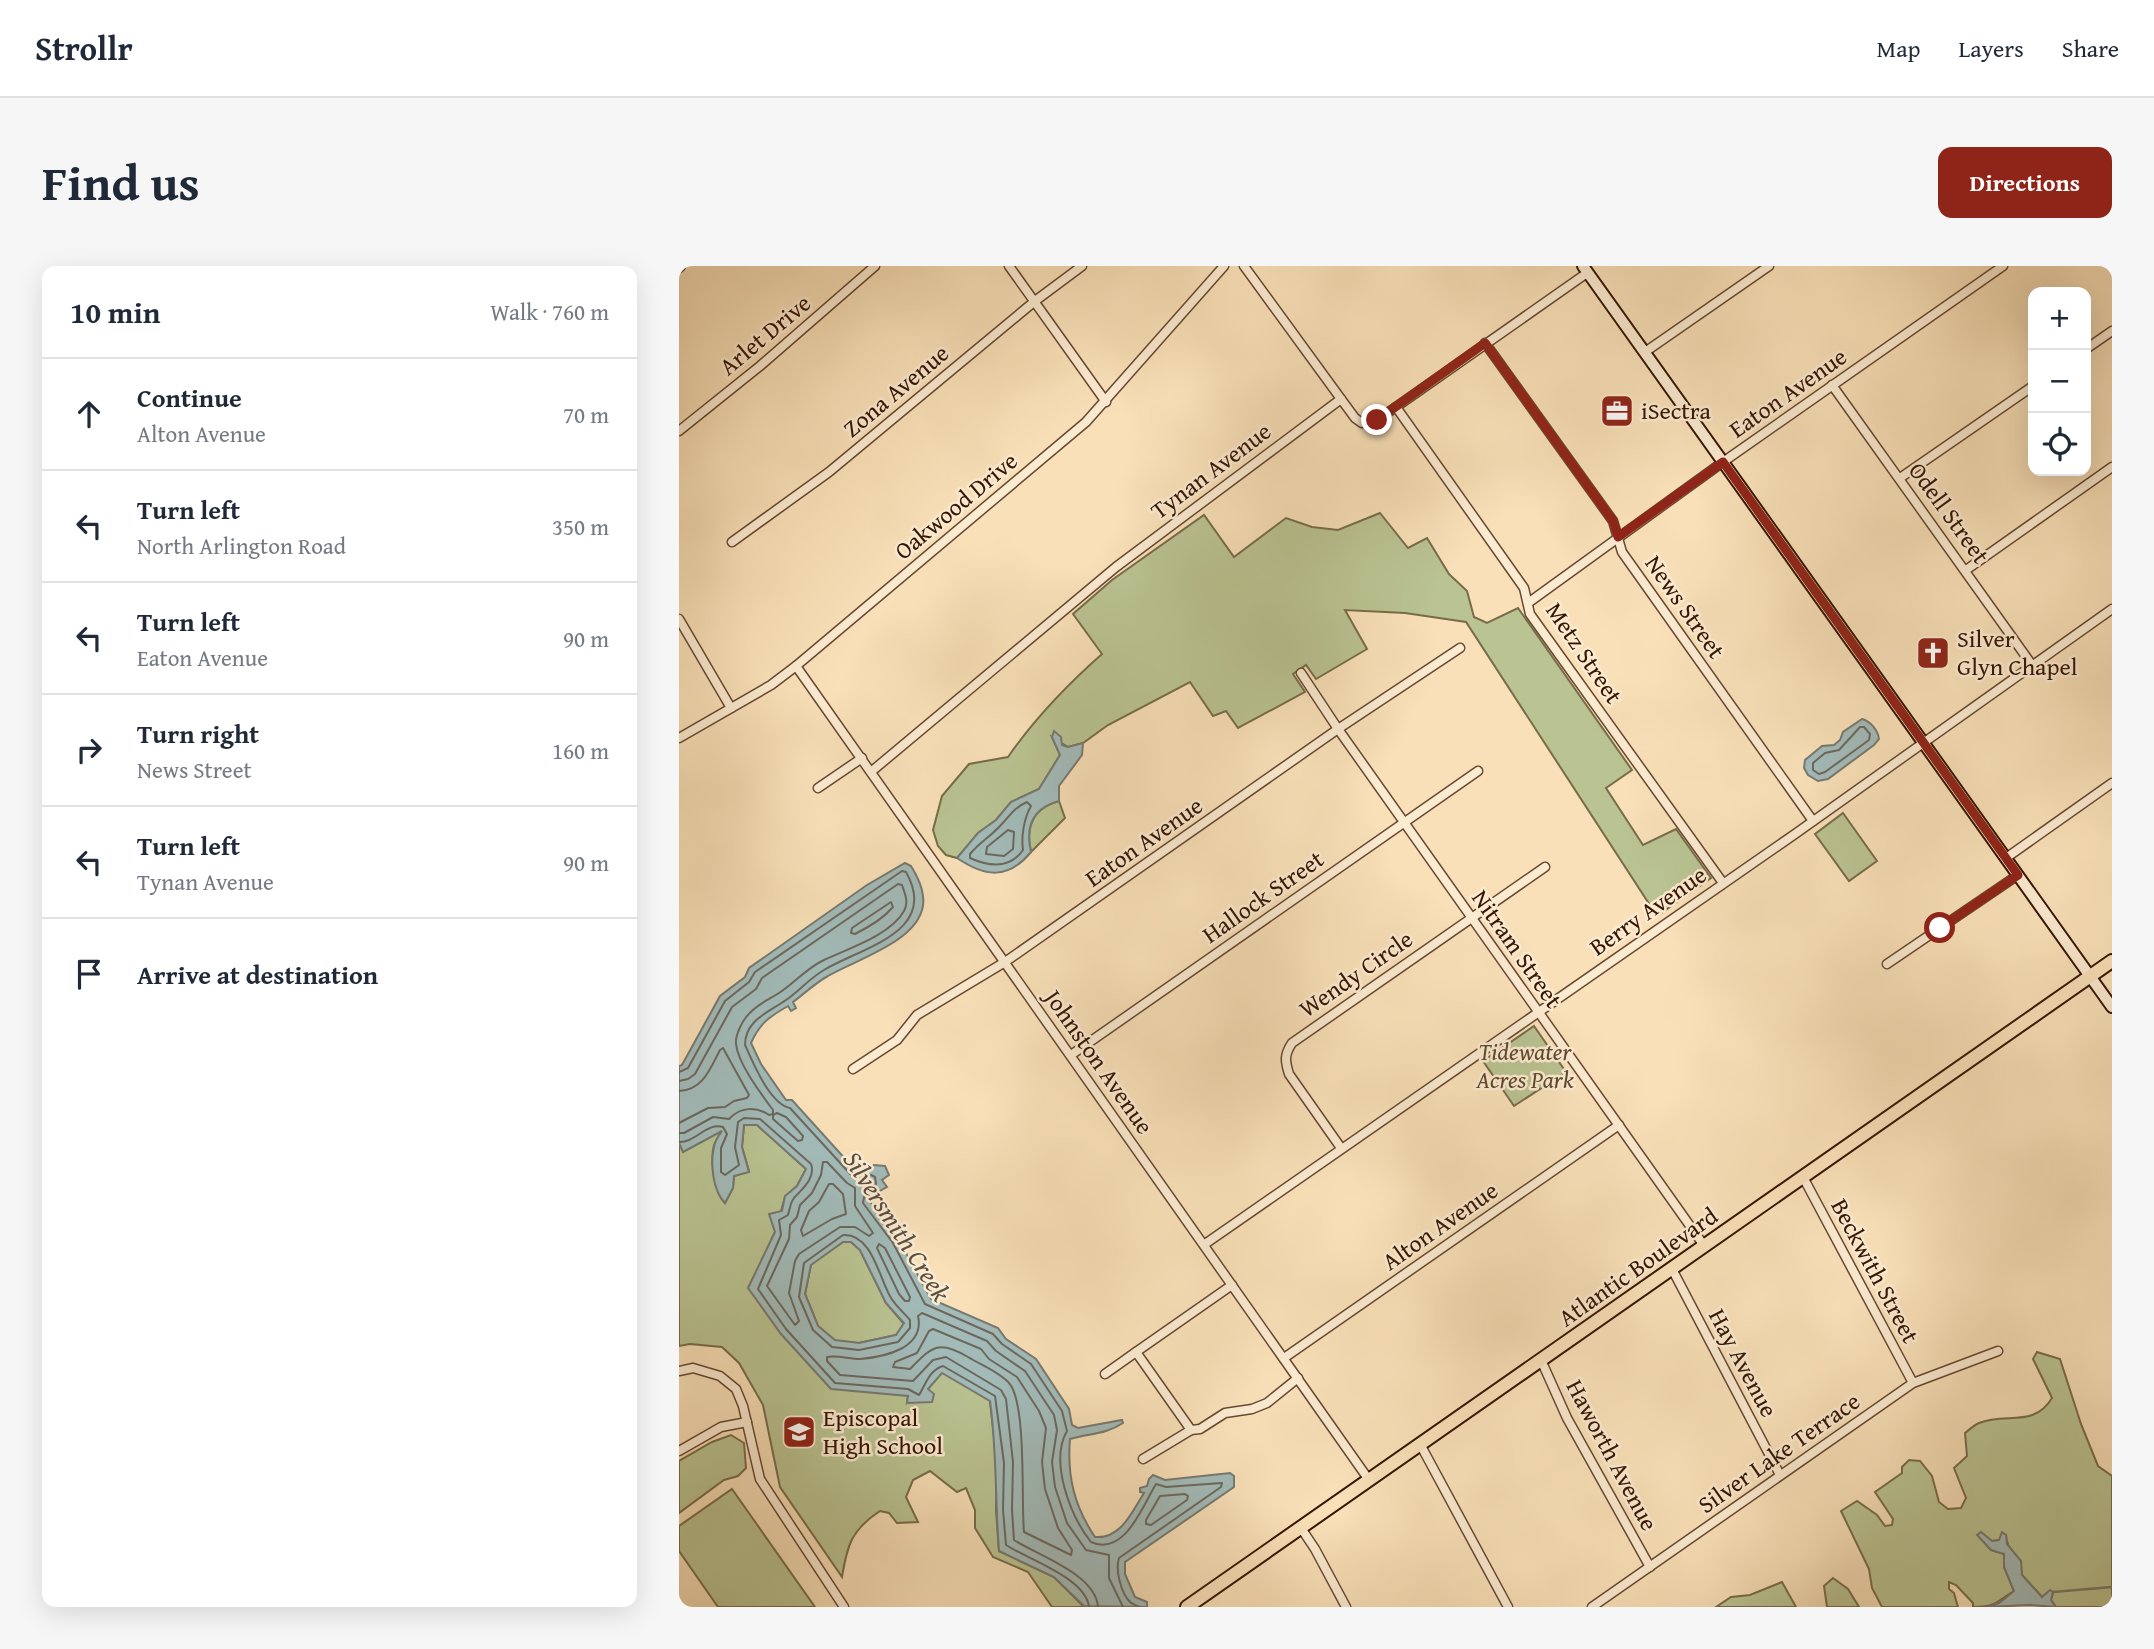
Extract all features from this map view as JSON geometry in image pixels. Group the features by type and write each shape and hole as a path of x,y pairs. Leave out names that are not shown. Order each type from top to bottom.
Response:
{"main road":[{"path":"1585,269 2112,1007"},
{"name":"Atlantic Boulevard","path":"1188,1607 2112,961"}],"street":[{"name":"Arlet Drive","path":"679,431 760,366 875,266"},
{"path":"1009,266 1106,402"},
{"name":"Zona Avenue","path":"732,542 829,472 1035,301 1082,266"},
{"name":"Oakwood Drive","path":"679,738 771,685 796,666 1086,422 1224,266"},
{"path":"1244,266 1355,418 1363,423 1377,420 1396,407 1585,269"},
{"path":"1645,352 1769,266"},
{"name":"Eaton Avenue","path":"1528,603 1723,462 2003,266"},
{"path":"2091,346 2112,331"},
{"name":"News Street","path":"1485,343 1613,521 1622,552 1813,821"},
{"name":"Odell Street","path":"1832,385 2032,665"},
{"path":"1900,478 2028,389"},
{"name":"Tynan Avenue","path":"872,771 1116,567 1341,399"},
{"name":"Metz Street","path":"1396,407 1524,588 1530,614 1723,883"},
{"path":"1965,569 2112,467"},
{"name":"Berry Avenue","path":"1205,1244 1813,821 2112,609"},
{"path":"679,619 731,708"},
{"name":"Eaton Avenue","path":"853,1069 897,1040 917,1016 1005,962 1338,729 1459,648"},
{"name":"Johnston Avenue","path":"796,666 1369,1480"},
{"name":"Nitram Street","path":"1301,673 1404,823 1705,1247"},
{"path":"818,788 862,758"},
{"name":"Hallock Street","path":"1071,1055 1478,771"},
{"path":"2006,858 2112,783"},
{"name":"Wendy Circle","path":"1342,1148 1289,1074 1286,1053 1292,1043 1545,867"},
{"path":"1887,964 2018,875"},
{"name":"Alton Avenue","path":"1284,1358 1619,1125"},
{"name":"Beckwith Street","path":"1803,1177 1913,1383"},
{"name":"Hay Avenue","path":"1671,1269 1780,1475"},
{"path":"1105,1374 1232,1285"},
{"name":"Silver Lake Terrace","path":"1592,1607 1913,1383 1998,1351"},
{"path":"1136,1352 1191,1430"},
{"name":"Haworth Avenue","path":"1541,1360 1567,1418 1650,1567"},
{"path":"679,1371 693,1368 720,1376 736,1389 747,1422 760,1479 844,1607"},
{"path":"1143,1459 1191,1430 1201,1429 1225,1413 1252,1409 1267,1403 1298,1378"},
{"path":"679,1451 721,1427 747,1422"},
{"path":"1420,1444 1508,1607"},
{"path":"1301,1528 1346,1607"}],"green space":[{"path":"1380,513 1408,548 1427,538 1449,574 1467,591 1474,617 1487,623 1518,608 1632,770 1606,788 1643,845 1676,829 1711,878 1657,916 1466,622 1405,613 1345,610 1367,649 1316,679 1306,665 1293,674 1305,692 1238,728 1226,711 1213,716 1190,682 1108,725 1083,743 1068,747 1052,737 1060,755 1039,789 1011,802 996,820 978,833 957,858 946,855 938,846 933,830 942,796 969,764 1008,757 1052,702 1102,654 1073,614 1112,580 1204,515 1234,557 1286,518 1312,527 1338,530"},
{"path":"1059,801 1065,818 1031,852 1029,834 1033,819 1043,808"},
{"path":"1843,813 1877,861 1849,881 1815,834"},
{"name":"Tidewater Acres Park","path":"1534,1026 1566,1072 1514,1106 1483,1061"},
{"path":"744,1125 757,1125 806,1169 797,1186 785,1197 775,1232 749,1288 908,1396 907,1403 928,1389 942,1372 990,1401 997,1464 999,1551 1054,1577 1083,1606 1091,1607 1052,1607 1028,1572 993,1557 975,1528 975,1510 966,1488 957,1492 930,1471 913,1480 906,1497 918,1522 897,1523 889,1513 880,1511 870,1518 852,1540 842,1577 780,1487 763,1405 739,1363 722,1347 690,1344 679,1346 679,1143 684,1151 722,1130 714,1145 712,1159 716,1184 725,1203 733,1188 734,1176 749,1171 742,1147"},
{"path":"843,1242 851,1242 860,1250 886,1303 904,1324 896,1335 859,1343 835,1341 818,1326 805,1294 811,1264"},
{"path":"2037,1352 2060,1359 2098,1466 2112,1476 2112,1607 2056,1607 2051,1600 2053,1592 2043,1598 2022,1575 2019,1561 2009,1546 2006,1535 1992,1541 1981,1533 1978,1535 1991,1550 2004,1554 2004,1567 2014,1591 1992,1605 1973,1607 1973,1603 1956,1585 1949,1582 1949,1589 1954,1593 1958,1607 1882,1607 1872,1588 1869,1569 1841,1511 1857,1501 1877,1515 1885,1526 1892,1525 1893,1519 1875,1492 1902,1473 1902,1467 1909,1460 1920,1461 1932,1476 1939,1502 1948,1509 1961,1508 1966,1498 1954,1468 1967,1456 1965,1433 1977,1424 1989,1420 2019,1418 2037,1413 2052,1398 2033,1359"},
{"path":"731,1435 744,1443 746,1468 738,1476 724,1480 679,1513 679,1461 712,1442"},
{"path":"732,1489 815,1607 718,1607 679,1551 679,1526"},
{"path":"1833,1578 1848,1589 1859,1607 1827,1607 1824,1586"},
{"path":"1782,1582 1796,1607 1716,1607 1731,1597 1750,1595"}],"water":[{"path":"1862,719 1871,724 1877,732 1879,739 1874,745 1828,779 1818,781 1808,775 1804,768 1805,760 1822,746 1834,745 1843,732"},
{"path":"1054,731 1061,737 1062,745 1068,747 1083,743 1082,755 1059,786 1059,801 1043,808 1033,819 1029,834 1031,852 1014,867 996,873 977,869 957,858 978,833 996,820 1011,802 1039,789 1060,755 1052,737"},
{"path":"905,863 911,866 923,896 922,911 915,924 888,946 819,982 793,1002 796,1008 791,1011 788,1006 766,1021 751,1043 761,1064 786,1100 792,1100 857,1172 863,1173 874,1165 885,1166 889,1175 882,1180 887,1187 869,1200 899,1240 931,1299 998,1328 1006,1339 1036,1359 1069,1409 1072,1425 1078,1428 1122,1420 1123,1423 1110,1430 1070,1439 1073,1490 1095,1537 1112,1534 1125,1523 1144,1493 1140,1492 1140,1488 1147,1486 1153,1475 1165,1480 1230,1473 1234,1476 1234,1487 1125,1562 1125,1574 1135,1597 1147,1602 1147,1607 1084,1606 1054,1577 999,1551 990,1401 942,1373 928,1389 934,1394 932,1402 907,1403 908,1396 831,1389 781,1334 748,1288 775,1232 769,1214 782,1211 785,1196 797,1186 806,1169 757,1125 744,1125 742,1147 749,1172 734,1176 733,1188 725,1203 715,1184 713,1169 715,1145 722,1131 683,1152 679,1143 679,1066 720,996 745,977 749,968 867,885","holes":["843,1242 851,1242 860,1250 886,1303 904,1323 896,1335 859,1343 835,1340 818,1326 805,1294 811,1265"]},
{"path":"1981,1532 1992,1541 1999,1540 2002,1532 2006,1535 2007,1544 2021,1561 2022,1575 2042,1597 2050,1590 2053,1592 2051,1600 2056,1607 1987,1607 1999,1603 2014,1591 2004,1567 2004,1554 1991,1550 1977,1535"}],"waterway":[{"name":"Silversmith Creek","path":"2053,1592 2112,1587"}],"place":[{"name":"iSectra","path":"1617,411"},
{"name":"Silver Glyn Chapel","path":"1933,653"},
{"name":"Episcopal High School","path":"799,1432"}],"route":[{"path":"1377,420 1485,343 1613,521 1618,537 1723,462 2018,875 1940,928"}]}
